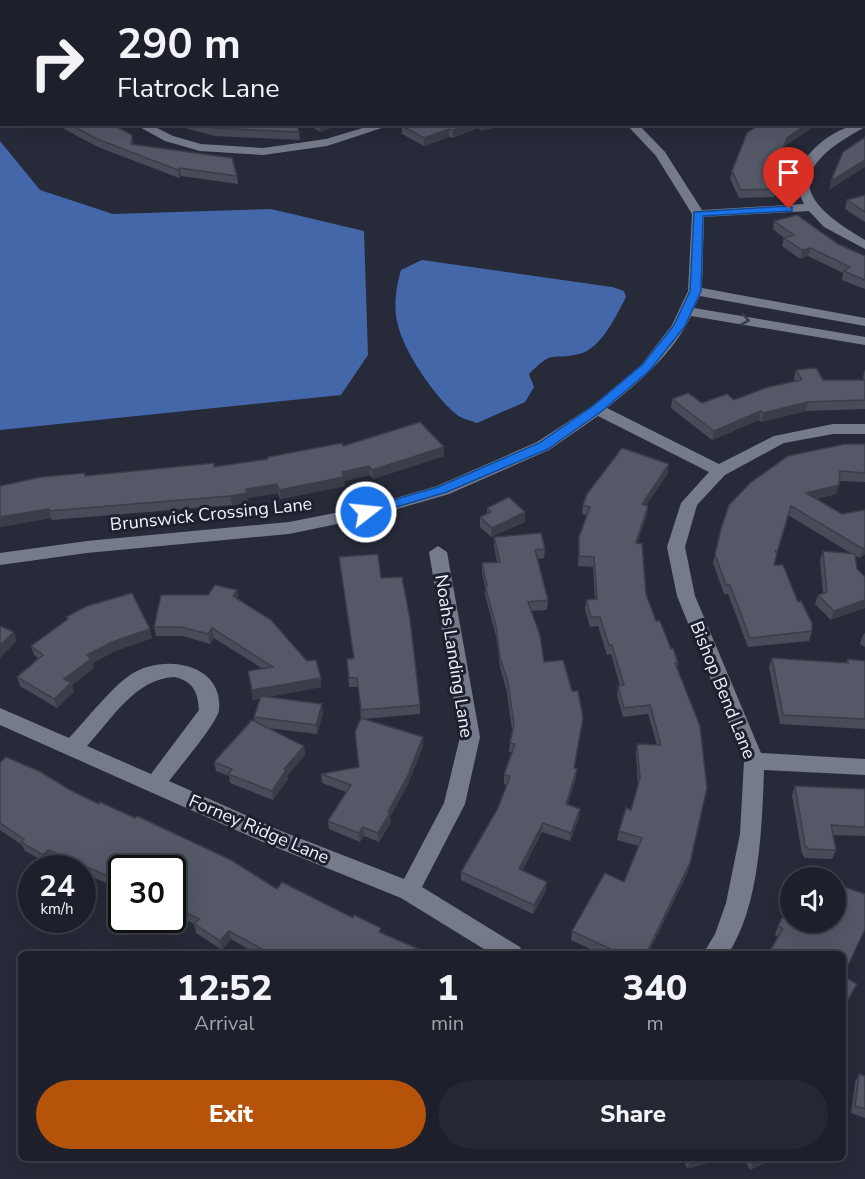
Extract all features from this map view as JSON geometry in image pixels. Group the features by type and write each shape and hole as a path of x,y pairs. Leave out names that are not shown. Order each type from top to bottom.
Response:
{"street":[{"path":"142,126 161,137 205,150 252,153 293,151 341,140 383,126"},
{"path":"633,126 661,154 698,214 812,207"},
{"path":"860,126 834,138 817,151 804,169 804,187 812,207 865,245"},
{"name":"Brunswick Crossing Lane","path":"0,559 87,547 289,528 366,512 443,490 543,446 597,409 646,368 679,326 695,291 698,214"},
{"path":"695,291 865,322"},
{"path":"687,310 865,341"},
{"path":"597,409 718,471"},
{"name":"Bishop Bend Lane","path":"717,951 725,939 737,903 751,834 754,761 686,596 676,547 688,503 718,471 780,439 833,429 865,429"},
{"name":"Noahs Landing Lane","path":"409,891 454,804 470,737 438,552"},
{"path":"73,747 136,680 149,672 165,668 181,670 198,679 206,688 210,698 209,712 155,784"},
{"name":"Forney Ridge Lane","path":"0,716 273,837 409,891 507,951"},
{"path":"754,761 865,767"}],"water":[{"path":"0,141 40,190 113,214 271,209 364,231 368,355 341,395 0,430"},
{"path":"422,260 612,287 624,291 626,297 607,331 594,346 579,354 553,357 544,361 529,374 534,387 525,402 477,423 458,416 439,397 413,361 401,336 395,305 401,270"}],"building":[{"path":"73,126 116,126 132,135 131,144 232,158 237,176 180,168 178,170 97,139"},
{"path":"208,126 298,126 299,132"},
{"path":"402,126 463,126 453,130 449,129 424,138"},
{"path":"757,126 804,126 787,138 775,168 775,189 741,190 732,171 747,133"},
{"path":"865,137 865,160 831,181 843,152"},
{"path":"865,195 865,212 847,200"},
{"path":"797,215 838,244 865,256 865,280 844,271 850,267 811,248 802,250 784,238 794,235 774,221"},
{"path":"816,368 823,380 865,380 865,400 808,402 763,413 761,411 714,431 672,399 688,393 702,403 727,394 734,400 768,387 802,380 796,370"},
{"path":"420,422 444,447 372,470 369,466 342,472 344,477 279,490 277,484 246,489 247,493 230,496 49,511 49,509 0,517 0,486 41,477 85,473 85,476 214,463 214,467 268,459 268,457 342,443 343,446"},
{"path":"845,444 865,444 865,473 840,471 839,485 806,493 842,514 865,510 865,547 863,549 791,506 777,552 775,550 777,554 774,565 783,565 798,602 801,601 812,623 812,631 750,638 730,585 726,585 715,554 729,505 750,483 788,456"},
{"path":"622,448 669,464 642,504 648,506 636,543 642,544 646,594 656,621 660,621 671,649 673,648 678,663 675,663 700,726 707,788 690,863 647,951 615,951 572,931 605,873 624,882 642,838 619,831 626,808 631,810 640,778 637,744 661,745 650,705 624,708 618,686 624,685 612,645 609,645 600,617 591,617 586,600 597,599 594,557 579,556 579,537 590,507 583,505 587,494"},
{"path":"509,497 525,512 492,528 480,517 491,512 487,508"},
{"path":"541,533 545,549 535,550 548,600 528,602 540,635 544,662 563,660 572,691 578,691 583,718 574,768 577,769 566,804 580,809 571,833 543,823 519,869 547,882 534,905 461,872 498,808 510,776 504,775 515,744 510,743 514,725 508,682 500,658 496,626 485,586 487,586 482,563 500,562 494,537"},
{"path":"823,551 855,554 857,569 865,577 865,600 834,611 818,595 827,592"},
{"path":"378,554 381,578 402,577 410,619 420,705 361,710 357,678 349,678 347,659 354,658 339,557"},
{"path":"215,585 237,590 233,596 271,620 307,661 316,660 321,678 252,690 248,671 273,667 212,628 208,634 181,627 154,627 161,595 208,595"},
{"path":"132,593 150,629 112,642 87,655 91,659 64,679 71,683 54,699 17,677 43,655 31,646 68,619 66,617 87,606"},
{"path":"0,626 14,632 0,645"},
{"path":"772,658 848,663 848,659 865,661 865,719 783,715"},
{"path":"261,696 322,704 316,725 254,717"},
{"path":"361,718 423,737 408,775 378,833 363,827 359,833 328,821 351,785 321,774 359,767 355,732"},
{"path":"252,720 304,746 284,769 286,770 272,791 228,774 232,769 214,762"},
{"path":"6,757 41,772 99,804 100,802 135,818 137,816 231,860 277,889 282,882 353,918 354,915 381,928 379,932 421,950 266,951 229,931 220,941 194,924 199,919 186,913 186,855 108,855 108,876 96,871 96,855 59,855 48,850 43,855 21,842 24,839 0,823 0,762"},
{"path":"795,786 865,789 865,827 831,825 836,850 809,849 805,845"},
{"path":"846,887 865,894 865,929 846,970 846,951 770,951 781,933 846,933"},
{"path":"846,978 857,984 846,1003"},
{"path":"859,1074 865,1076 865,1109 855,1106"}],"route":[{"path":"366,512 443,490 543,446 597,409 646,368 679,326 695,291 698,214 789,209"}]}
